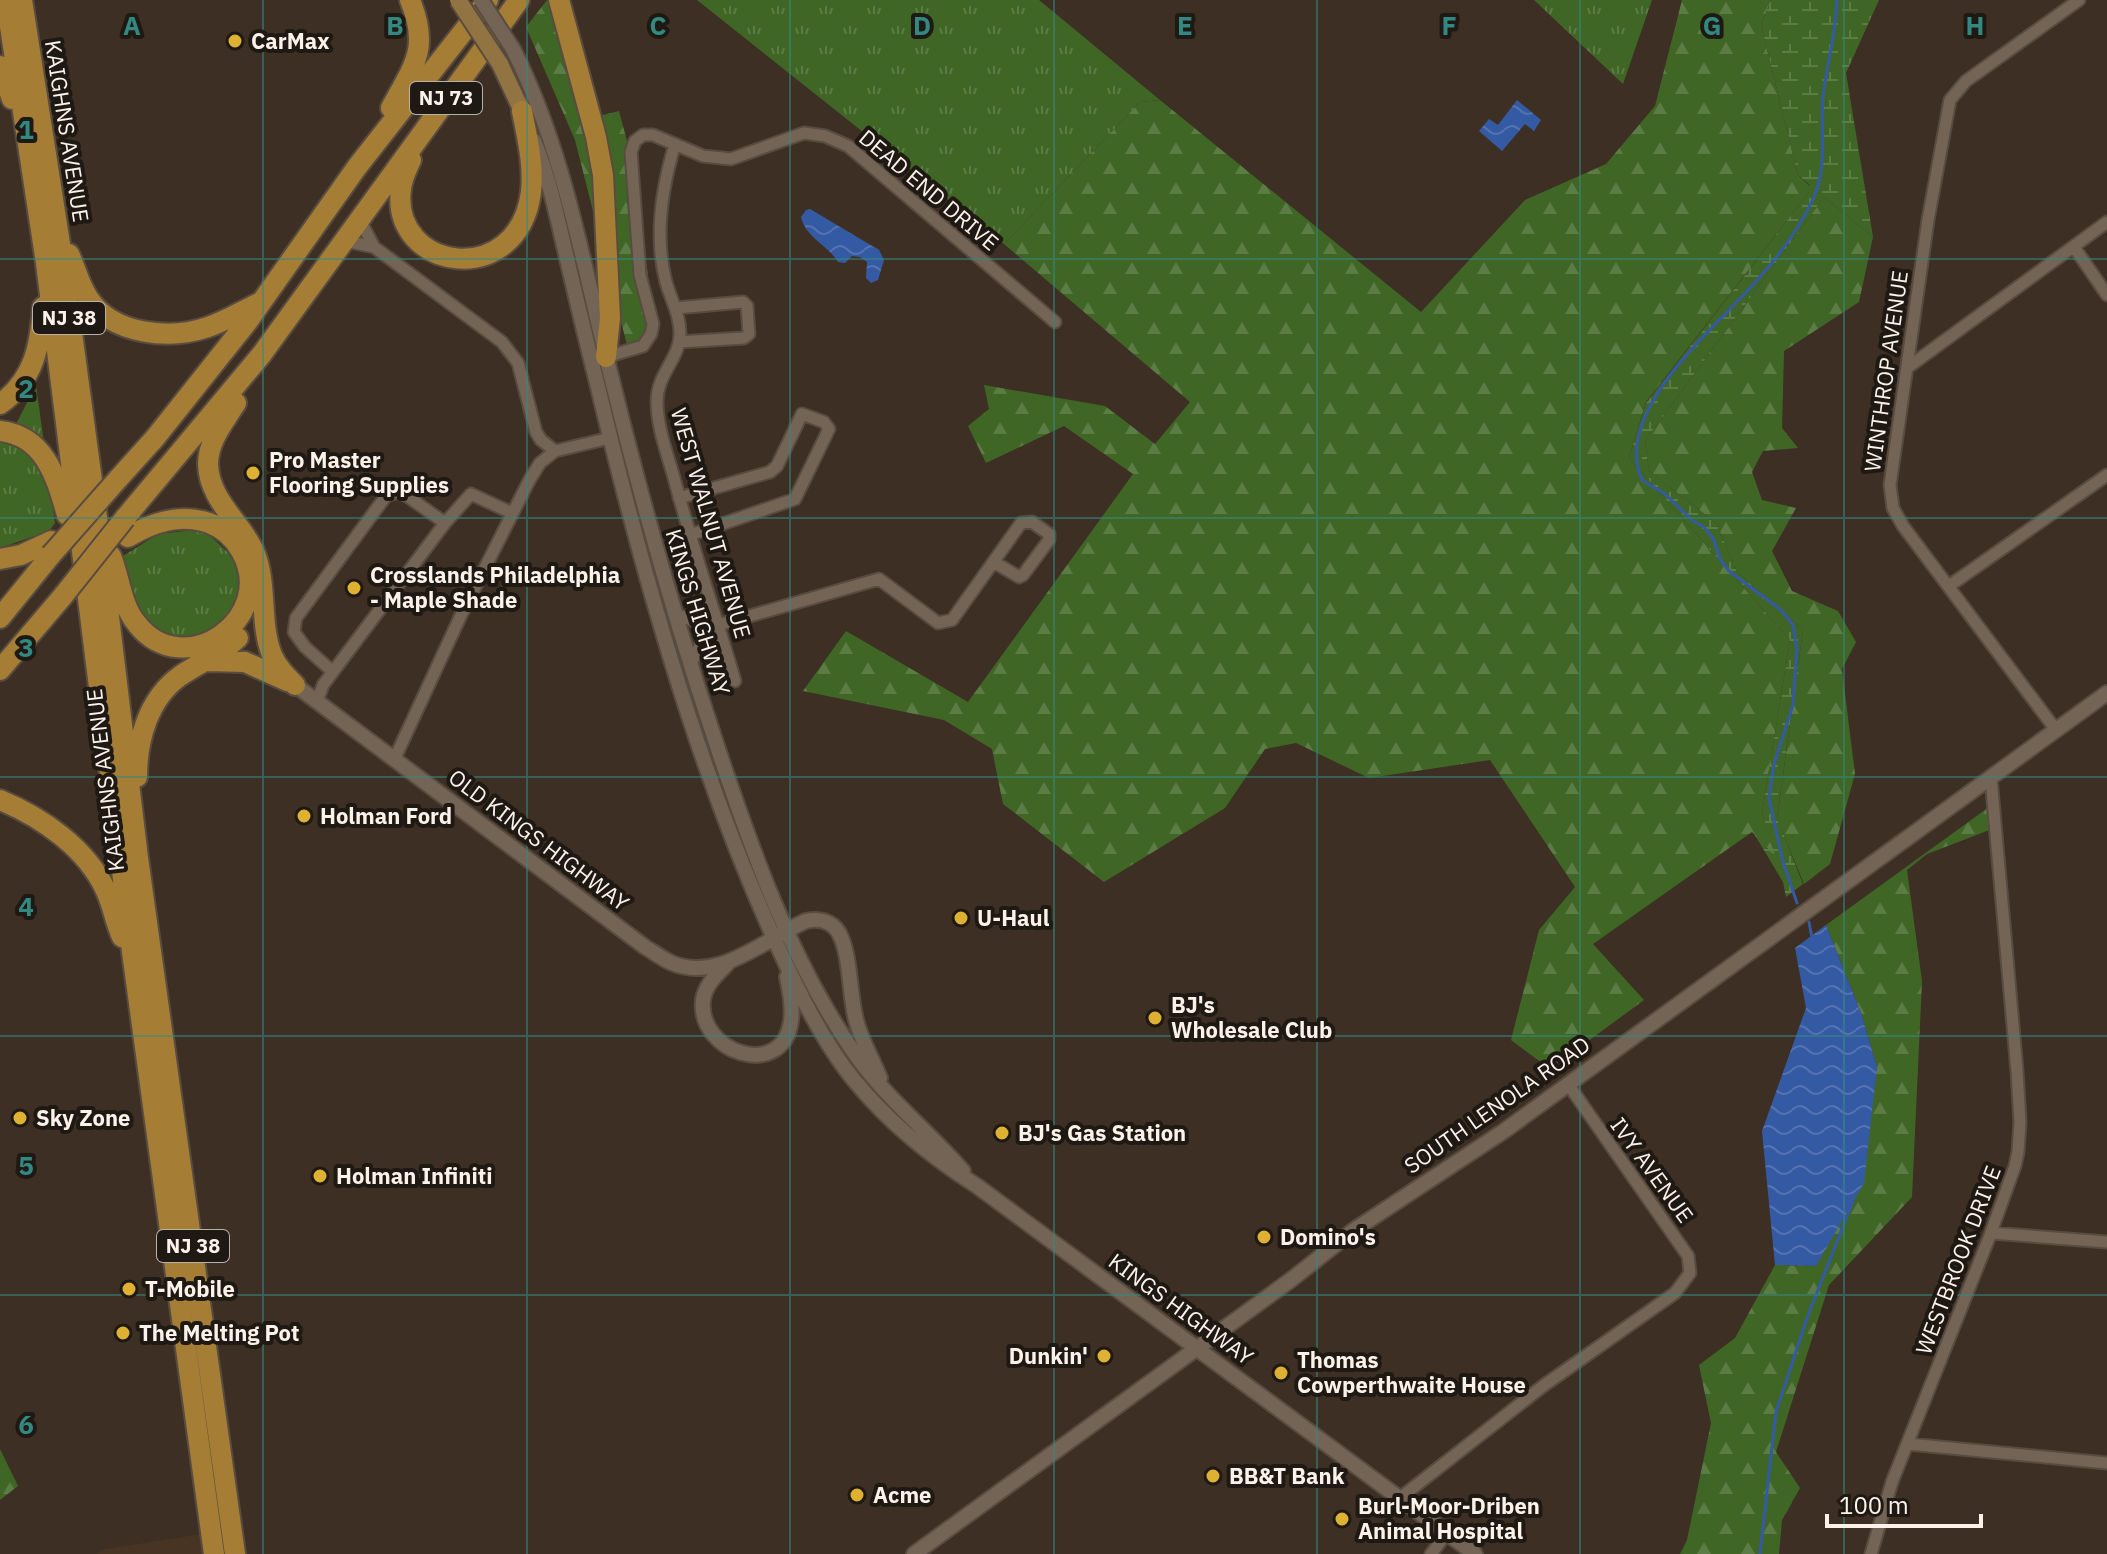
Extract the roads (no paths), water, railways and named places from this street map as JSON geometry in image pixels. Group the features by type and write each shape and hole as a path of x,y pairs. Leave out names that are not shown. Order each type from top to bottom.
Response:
{"highway":[{"path":"357,167 417,57 420,29 410,0"},
{"name":"NJ 73","path":"90,522 118,479 179,408 262,301 357,167 488,0"},
{"name":"NJ 73","path":"126,528 262,354 519,0"},
{"path":"559,0 596,137 603,175 610,318 606,357"},
{"name":"KAIGHNS AVENUE","path":"19,1 23,115 86,555 133,959 214,1554"},
{"name":"KAIGHNS AVENUE","path":"19,1 60,244 90,522 235,1554"},
{"path":"0,66 10,95 23,115"},
{"path":"434,114 402,181 400,207 410,231 424,245 446,257 463,259 488,255 503,246 516,232 525,214 532,179 522,111"},
{"path":"60,244 71,255 79,280 94,305 107,317 132,328 162,333 199,330 262,301"},
{"path":"0,404 20,386 35,359 46,263"},
{"path":"262,354 253,379 214,438 208,461 216,494 254,553 270,649 280,668 295,685"},
{"path":"0,431 23,437 44,455 86,555"},
{"path":"0,618 51,548 90,522 113,560 131,616 153,639 174,646 198,646 223,635 240,617 249,592 248,567 235,541 206,522 180,519 126,528 109,553 86,555"},
{"path":"0,559 51,548"},
{"path":"0,670 63,596 86,555"},
{"path":"136,841 138,759 148,716 170,684 232,643 246,628 262,587"},
{"path":"207,661 245,662 295,685"},
{"path":"0,800 59,835 90,865 106,892 133,959"}],"main road":[{"name":"KINGS HIGHWAY","path":"458,0 500,64 538,150 610,438 688,706 736,847 774,937"},
{"name":"KINGS HIGHWAY","path":"481,0 513,49 534,94 559,166 675,614 748,836 788,930 835,1024 888,1096 977,1186"},
{"name":"OLD KINGS HIGHWAY","path":"295,685 664,959 698,969 730,960 806,921 817,919 831,924 840,935 856,1019 888,1096"},
{"name":"SOUTH LENOLA ROAD","path":"914,1554 1354,1230 1504,1131 2107,693"},
{"path":"730,960 705,991 705,1015 713,1032 725,1045 738,1053 754,1056 777,1047 790,1029 791,1004 785,961 774,937"},
{"name":"KINGS HIGHWAY","path":"785,961 852,1078 881,1111 921,1148 977,1186 1475,1554"}],"street":[{"name":"WINTHROP AVENUE","path":"2056,730 1897,517 1890,496 1890,473 1947,111 1956,90 1966,81 2079,0"},
{"name":"DEAD END DRIVE","path":"606,357 643,346 653,324 640,275 631,152 635,141 643,135 653,135 703,156 731,159 804,133 825,136 848,146 1055,322"},
{"path":"675,144 661,205 661,232 665,281 676,308 679,342 744,338 749,334 747,306 743,302 676,308"},
{"path":"360,220 374,247"},
{"path":"1907,368 2107,222"},
{"path":"345,241 374,247 483,326 511,351 523,376 536,432 555,451"},
{"path":"2074,247 2107,295"},
{"name":"WEST WALNUT AVENUE","path":"679,342 679,348 662,375 657,397 658,419 735,681"},
{"path":"679,498 770,472 777,466 802,414 824,422 829,429 795,499 690,535"},
{"path":"394,760 462,613 540,463 555,451 610,438"},
{"path":"1949,586 2107,475"},
{"path":"333,672 305,647 294,632 296,618 386,496 397,492 407,496 445,523"},
{"path":"317,702 323,685 445,523 471,494 512,513"},
{"path":"675,614 718,625 879,579 938,623 945,622 952,620 1021,523 1032,522 1049,534 1049,540 1023,575 1019,577 994,562"},
{"path":"690,665 702,642 718,625"},
{"name":"WESTBROOK DRIVE","path":"1871,1554 1889,1491 2015,1166 2020,1122 1991,778"},
{"name":"IVY AVENUE","path":"1400,1498 1543,1386 1675,1293 1690,1273 1688,1256 1568,1084"},
{"path":"1991,1233 2107,1242"},
{"path":"1908,1444 2107,1463"},
{"path":"1431,1554 1447,1533"}],"water":[{"path":"1517,100 1541,120 1534,131 1525,124 1502,151 1479,131 1489,119 1498,125"},
{"path":"810,209 879,250 884,260 878,280 871,283 866,278 867,262 860,257 852,256 845,263 838,262 812,236 801,217"},
{"path":"1826,925 1861,1013 1877,1067 1864,1183 1816,1266 1775,1265 1762,1131 1806,1008 1795,948"}],"waterway":[{"path":"1797,903 1783,862 1769,799 1774,764 1793,705 1797,649 1793,625 1781,610 1729,571 1704,527 1693,521 1665,494 1642,480 1636,455 1641,428 1652,402 1690,351 1768,268 1813,199 1820,175 1823,96 1837,0"},
{"path":"1809,922 1812,938"},
{"path":"1760,1554 1776,1412 1807,1318 1853,1201"}],"place":[{"name":"CarMax","path":"235,41"},
{"name":"Pro Master Flooring Supplies","path":"253,473"},
{"name":"Crosslands Philadelphia - Maple Shade","path":"354,588"},
{"name":"Holman Ford","path":"304,816"},
{"name":"U-Haul","path":"961,918"},
{"name":"BJ's Wholesale Club","path":"1155,1018"},
{"name":"Sky Zone","path":"20,1118"},
{"name":"BJ's Gas Station","path":"1002,1133"},
{"name":"Holman Infiniti","path":"320,1176"},
{"name":"Domino's","path":"1264,1237"},
{"name":"T-Mobile","path":"129,1289"},
{"name":"The Melting Pot","path":"123,1333"},
{"name":"Dunkin'","path":"1104,1356"},
{"name":"Thomas Cowperthwaite House","path":"1281,1373"},
{"name":"BB&T Bank","path":"1213,1476"},
{"name":"Acme","path":"857,1495"},
{"name":"Burl-Moor-Driben Animal Hospital","path":"1342,1519"}]}
